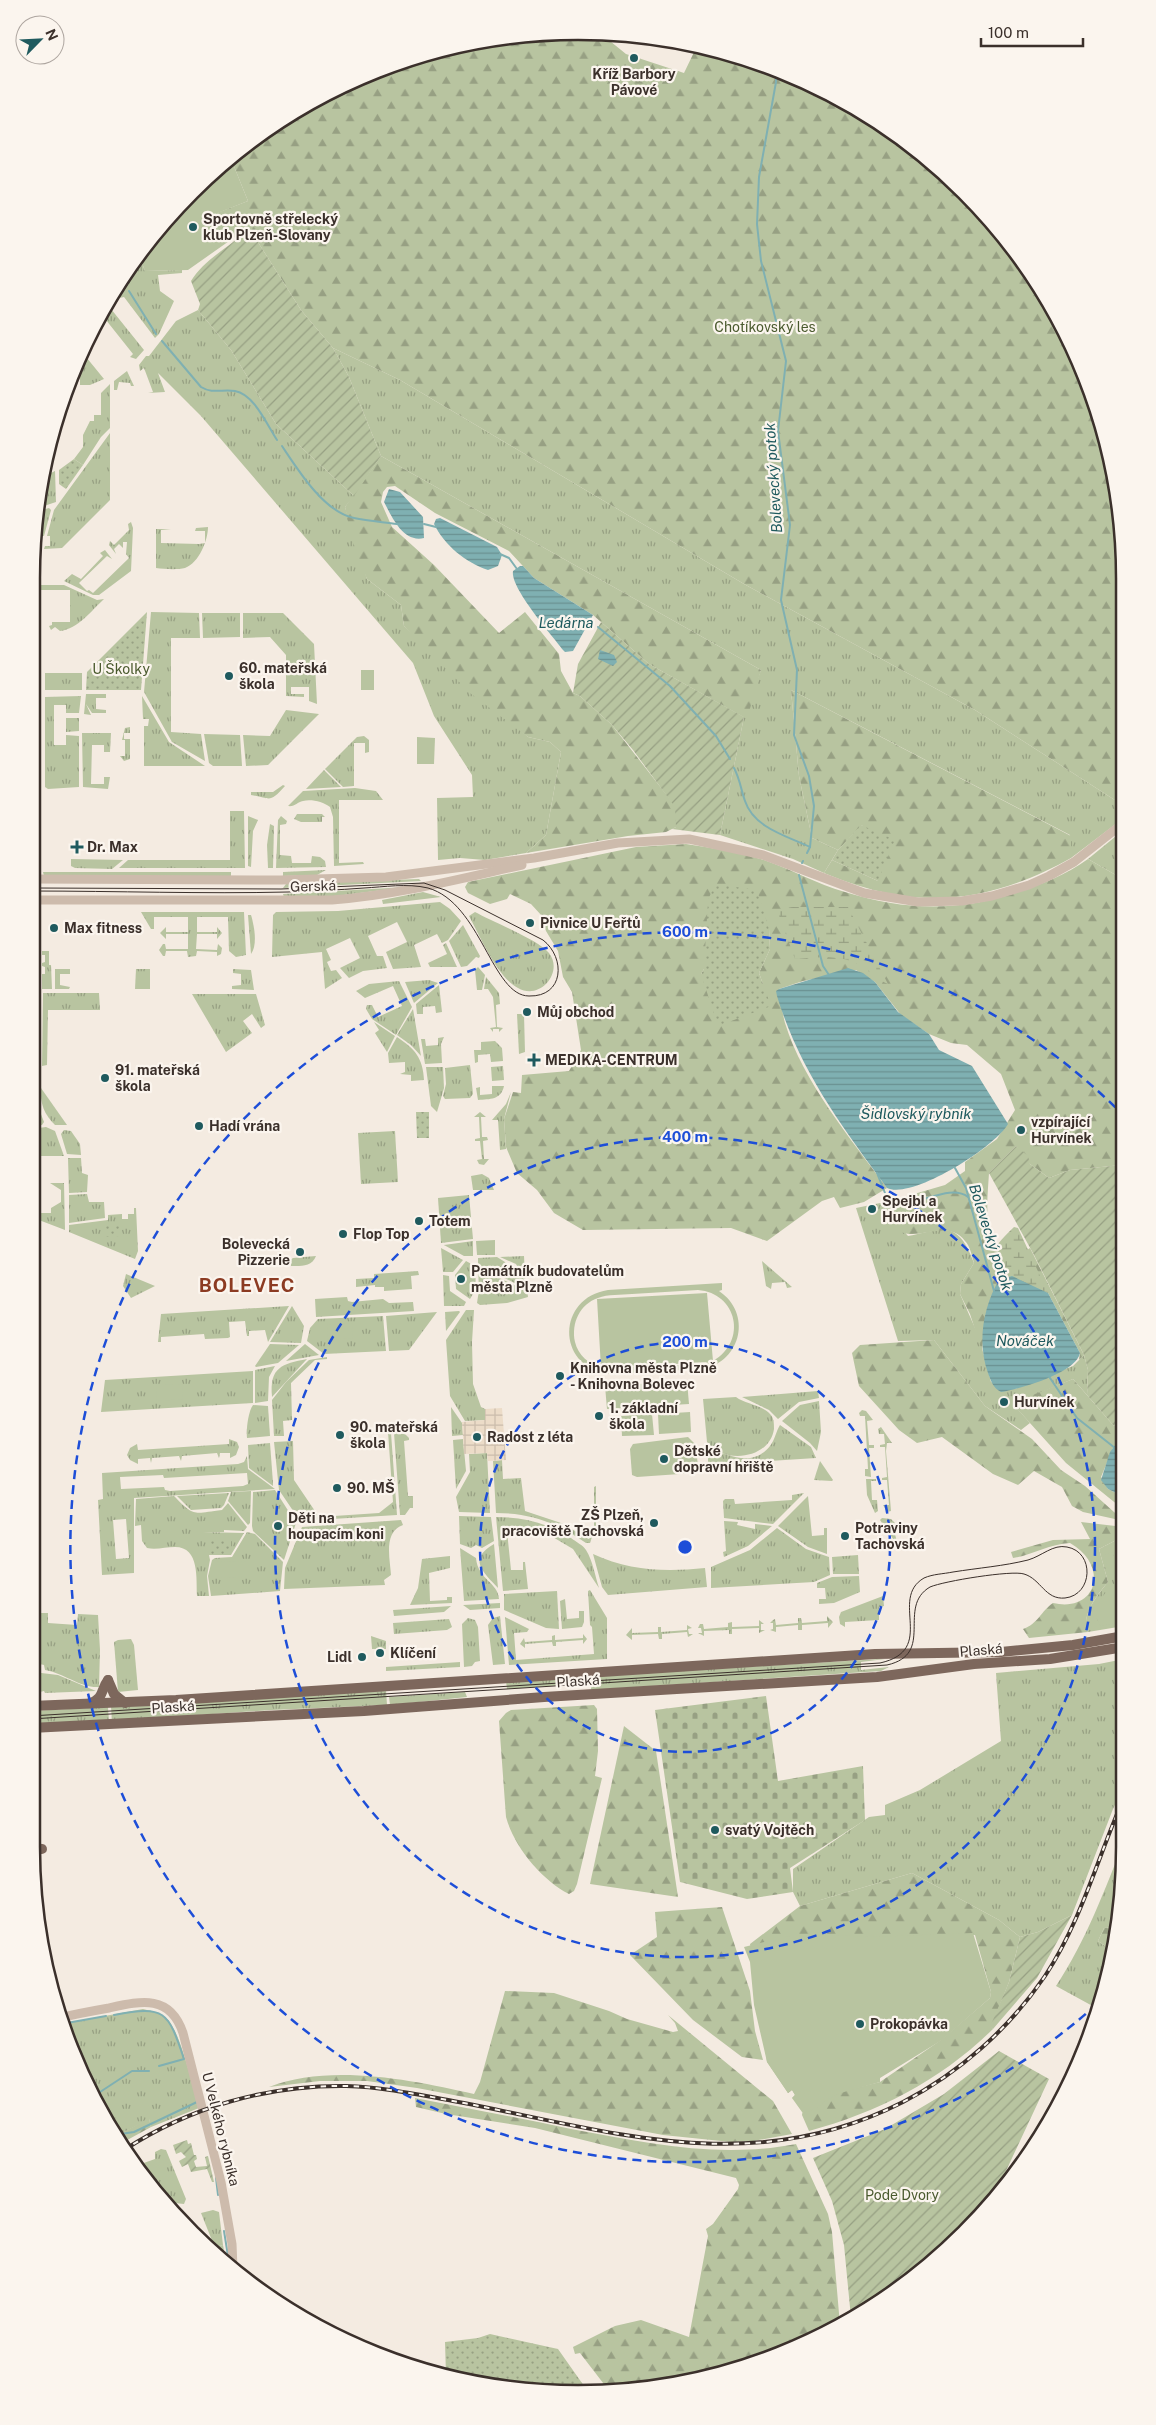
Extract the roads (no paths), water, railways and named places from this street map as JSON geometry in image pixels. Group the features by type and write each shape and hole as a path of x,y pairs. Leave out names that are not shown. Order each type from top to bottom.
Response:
{"main road":[{"name":"Plaská","path":"40,1706 125,1703 876,1654 1001,1652 1073,1646 1116,1638"},
{"name":"Plaská","path":"40,1728 364,1710 877,1677 974,1664 1050,1659 1116,1648"},
{"path":"87,1704 96,1702 108,1680 114,1694 125,1703"}],"street":[{"name":"Gerská","path":"40,879 360,878 429,872 650,840 688,839 763,855 864,892 918,902 962,901 1000,894 1049,876 1074,862 1116,829"},
{"name":"Gerská","path":"40,900 281,901 352,898 422,887 591,848"},
{"name":"U Velkého rybníka","path":"68,2016 137,2002 161,2005 176,2018 183,2033 221,2182 232,2244 233,2259"}],"water":[{"path":"389,489 400,492 423,517 424,538 410,537 399,528 384,502"},
{"path":"440,518 497,547 502,555 498,566 488,570 471,563 456,552 434,524 436,519"},
{"name":"Ledárna","path":"523,566 534,578 593,615 573,651 565,652 563,650 525,600 514,579 513,571"},
{"path":"600,650 614,655 617,662 613,666 598,659"},
{"name":"Šidlovský rybník","path":"848,968 863,973 875,982 898,1012 929,1034 939,1050 972,1066 1008,1124 1000,1134 971,1158 933,1179 915,1186 899,1190 887,1188 870,1165 823,1096 810,1073 797,1049 777,996 776,991 779,989"},
{"name":"Nováček","path":"1012,1276 1048,1293 1080,1353 1069,1367 1046,1379 1001,1392 993,1384 988,1373 983,1350 983,1325 989,1302 999,1280"},
{"path":"1116,1444 1116,1493 1108,1489 1101,1480 1110,1452"}],"waterway":[{"name":"Bolevecký potok","path":"776,78 759,177 757,224 761,261 786,361 778,431 790,525 781,600 797,670 794,735 809,776 814,806 810,847 807,853"},
{"path":"129,291 156,334"},
{"path":"162,341 201,387 213,391 235,391 242,393 248,398 259,411 277,440"},
{"path":"282,446 313,489 332,508 354,518 397,524"},
{"path":"424,524 436,527"},
{"path":"500,554 509,558 517,569"},
{"path":"598,627 670,686 716,736 730,759"},
{"path":"734,768 745,801 749,810 756,818 772,830 810,847"},
{"name":"Bolevecký potok","path":"799,875 823,966 829,975"},
{"name":"Bolevecký potok","path":"955,1168 966,1188 994,1291"},
{"path":"877,1173 885,1193"},
{"path":"889,1202 898,1204 909,1203 951,1193 960,1193 968,1197"},
{"name":"Bolevecký potok","path":"1048,1375 1077,1418 1115,1448"},
{"path":"114,2015 144,2011 154,2012 162,2015 168,2021 184,2059 159,2066"},
{"path":"70,2022 106,2016"},
{"path":"99,2093 132,2071 149,2071"},
{"path":"123,2134 134,2132 197,2102"},
{"path":"216,2178 218,2195"},
{"path":"224,2231 228,2255"}],"tram line":[{"path":"40,888 281,889 424,883 445,890 543,940 555,956 558,975 555,983 541,995 529,996 516,992 505,981 461,911 446,897 428,888 396,886 256,893 40,891"},
{"path":"40,1715 880,1663 897,1656 906,1647 910,1636 910,1598 914,1587 924,1578 938,1574 1028,1560 1057,1547 1067,1547 1076,1551 1086,1565 1087,1573 1081,1589 1074,1595 1065,1598 1053,1596 1035,1580 1024,1574 1017,1573 978,1577 930,1587 920,1596 916,1606 913,1641 910,1651 902,1659 887,1665 40,1718"}],"railway":[{"path":"131,2146 175,2122 202,2111 258,2094 316,2087 346,2086 391,2090 631,2136 685,2142 739,2144 793,2138 848,2125 903,2102 944,2078 982,2048 1016,2014 1045,1976 1058,1955 1089,1887 1116,1816"}],"place":[{"name":"Kříž Barbory Pávové","path":"634,58"},
{"name":"Sportovně střelecký klub Plzeň-Slovany","path":"193,227"},
{"name":"60. mateřská škola","path":"229,676"},
{"name":"Dr. Max","path":"77,847"},
{"name":"Pivnice U Feřtů","path":"530,923"},
{"name":"Max fitness","path":"54,928"},
{"name":"Můj obchod","path":"527,1012"},
{"name":"MEDIKA-CENTRUM","path":"534,1060"},
{"name":"91. mateřská škola","path":"105,1078"},
{"name":"Hadí vrána","path":"199,1126"},
{"name":"vzpírající Hurvínek","path":"1021,1130"},
{"name":"Spejbl a Hurvínek","path":"872,1209"},
{"name":"Totem","path":"419,1221"},
{"name":"Flop Top","path":"343,1234"},
{"name":"Bolevecká Pizzerie","path":"300,1252"},
{"name":"Památník budovatelům města Plzně","path":"461,1279"},
{"name":"Knihovna města Plzně - Knihovna Bolevec","path":"560,1376"},
{"name":"Hurvínek","path":"1004,1402"},
{"name":"1. základní škola","path":"599,1416"},
{"name":"90. mateřská škola","path":"340,1435"},
{"name":"Radost z léta","path":"477,1437"},
{"name":"Dětské dopravní hřiště","path":"664,1459"},
{"name":"90. MŠ","path":"337,1488"},
{"name":"ZŠ Plzeň, pracoviště Tachovská","path":"654,1523"},
{"name":"Děti na houpacím koni","path":"278,1526"},
{"name":"Potraviny Tachovská","path":"845,1536"},
{"name":"Klíčení","path":"380,1653"},
{"name":"Lidl","path":"362,1657"},
{"name":"svatý Vojtěch","path":"715,1830"},
{"name":"Prokopávka","path":"860,2024"}],"district":[{"name":"BOLEVEC","path":"247,1285"}],"park label":[{"name":"Chotíkovský les","path":"765,327"},
{"name":"U Školky","path":"121,669"},
{"name":"Pode Dvory","path":"902,2195"}]}
